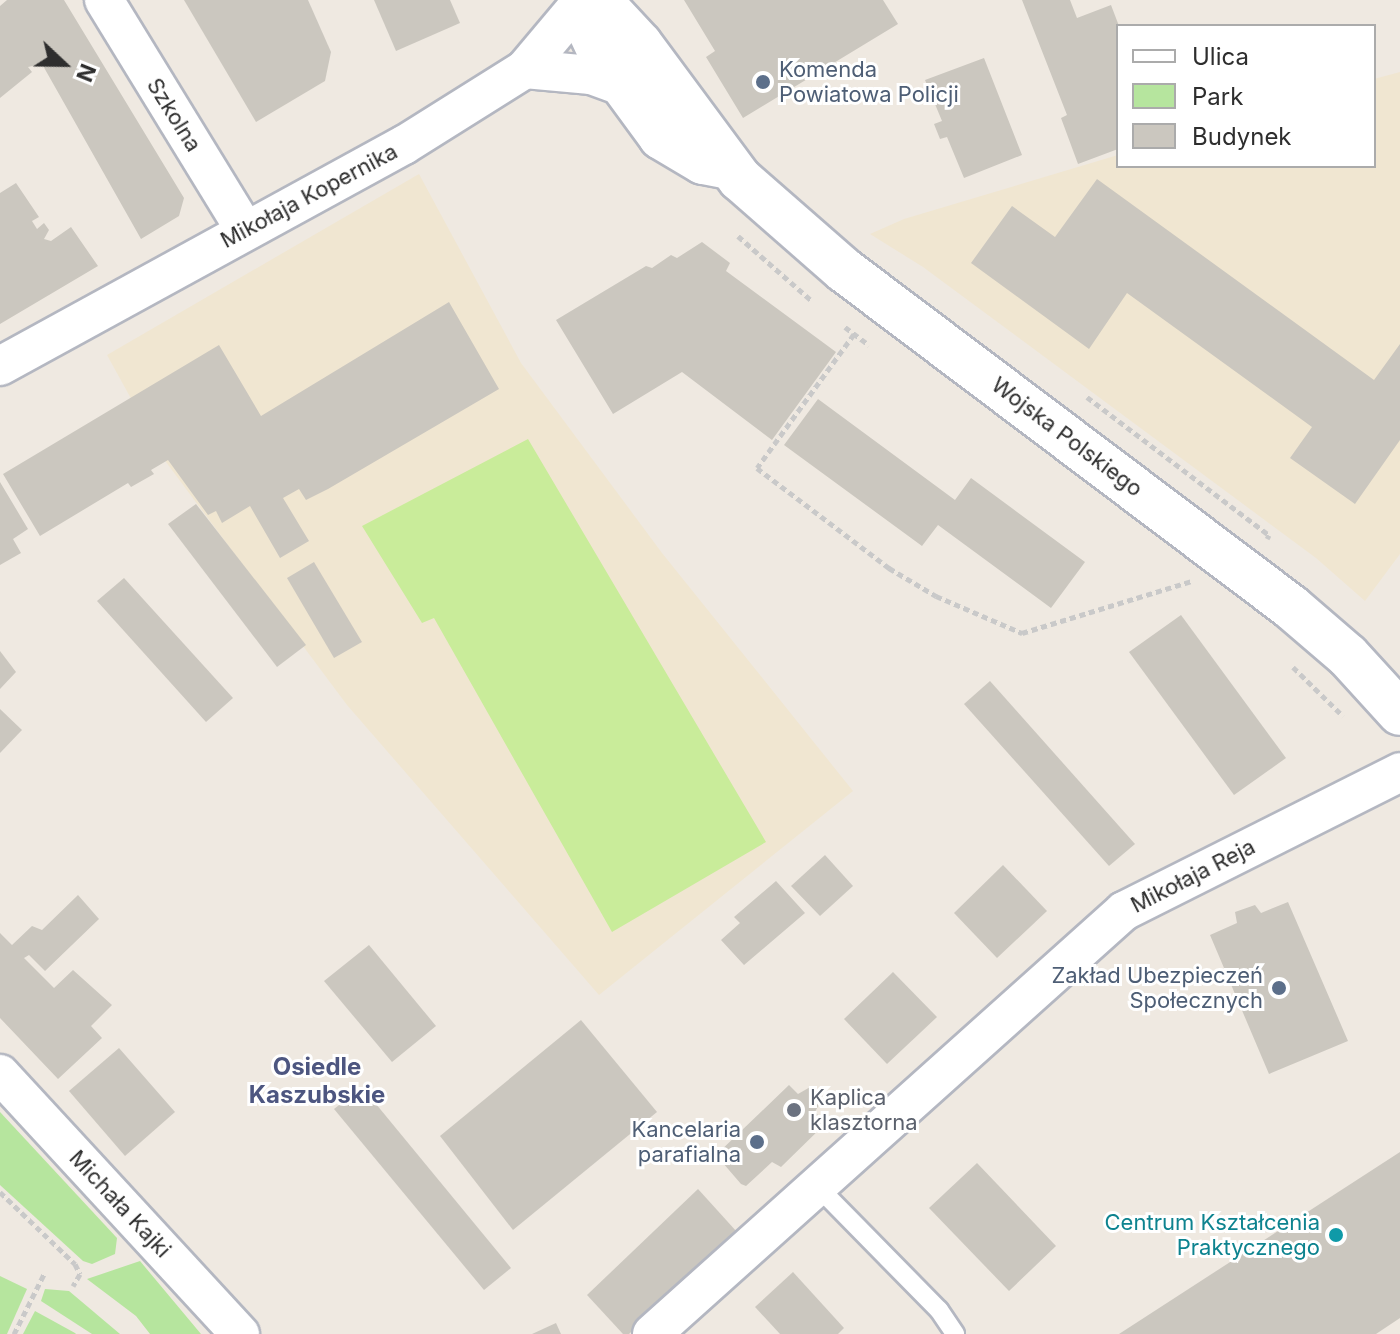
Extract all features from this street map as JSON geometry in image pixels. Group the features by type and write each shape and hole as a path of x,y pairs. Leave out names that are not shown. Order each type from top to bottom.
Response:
{"street":[{"name":"Szkolna","path":"104,0 245,230"},
{"name":"Mikołaja Kopernika","path":"0,366 404,145 525,69 586,0"},
{"name":"Wojska Polskiego","path":"586,0 585,20 624,87 661,137 703,162 728,167"},
{"name":"Wojska Polskiego","path":"599,0 688,104 728,167 844,270 1280,597 1348,656 1400,713"},
{"path":"525,69 591,75 624,87"},
{"name":"Mikołaja Reja","path":"652,1334 819,1188 1124,911 1400,772"},
{"name":"Michała Kajki","path":"0,1074 240,1334"}],"lane":[{"path":"819,1188 939,1310 955,1334"}],"path":[{"path":"854,334 757,468 889,568 936,596 1022,633 1203,575"},
{"path":"0,1192 75,1264 80,1274 73,1286"},
{"path":"14,1334 45,1272"}],"shaded area":[{"path":"1400,72 1400,554 1365,601 1316,558 923,267 870,234 904,219 1116,156 1116,168 1376,168 1376,78"},
{"path":"419,174 521,363 662,553 853,791 599,995 347,705 166,462 107,355"}],"green space":[{"path":"528,439 766,842 612,932 434,618 422,623 362,526"},
{"path":"0,1112 117,1238 115,1254 92,1264 83,1261 0,1185"},
{"path":"140,1261 201,1334 150,1334 136,1316 87,1279"},
{"path":"0,1276 27,1289 7,1334 0,1334"},
{"path":"45,1289 69,1291 120,1334 92,1334 41,1301"},
{"path":"35,1311 75,1333 76,1334 23,1334"}],"building":[{"path":"7,0 64,0 184,198 179,216 141,239 42,64 28,67 32,72 0,98 0,6"},
{"path":"184,0 308,0 331,52 325,81 256,122"},
{"path":"374,0 450,0 460,23 396,51"},
{"name":"Komenda Powiatowa Policji","path":"684,0 883,0 898,24 743,118 706,57 715,51"},
{"path":"1022,0 1070,0 1077,18 1111,5 1118,24 1116,150 1078,164 1061,118 1067,115"},
{"path":"984,58 1022,155 964,178 947,137 940,139 934,124 942,121 925,80"},
{"path":"1097,179 1374,380 1400,344 1400,440 1355,504 1290,458 1312,427 1127,293 1089,349 971,263 1012,206 1055,237"},
{"path":"16,183 39,217 32,221 37,229 44,223 49,230 44,239 51,241 71,227 98,266 0,324 0,193"},
{"path":"702,242 730,263 726,271 836,352 772,440 682,372 613,414 556,320 646,266 652,268 671,255 677,258"},
{"path":"449,302 499,389 328,489 306,500 299,489 283,498 309,541 280,558 250,506 222,523 216,511 208,515 168,460 151,470 154,474 131,487 128,483 40,536 3,474 219,345 261,416"},
{"path":"818,399 955,500 971,478 1085,562 1051,608 938,525 922,546 784,445"},
{"path":"0,482 28,529 13,539 21,553 0,565"},
{"path":"196,504 306,645 277,667 168,524"},
{"path":"314,562 362,642 334,658 287,578"},
{"path":"124,578 233,698 206,722 97,601"},
{"path":"1181,615 1286,758 1234,795 1129,652"},
{"path":"0,651 16,672 0,689"},
{"path":"990,681 1135,844 1109,866 964,704"},
{"path":"0,709 22,730 0,753"},
{"path":"825,855 853,886 820,916 791,886"},
{"path":"1003,865 1047,911 997,958 954,913"},
{"path":"776,881 805,913 744,965 721,940 740,923 734,917"},
{"path":"78,895 99,919 45,971 29,955 24,958 54,988 73,970 112,1005 91,1026 102,1038 58,1079 0,1018 0,933 12,945 32,926 42,930"},
{"name":"Zakład Ubezpieczeń Społecznych","path":"1288,902 1348,1041 1269,1074 1210,935 1237,923 1235,912 1255,905 1261,913"},
{"path":"369,945 436,1026 392,1062 324,981"},
{"path":"893,972 937,1017 887,1064 844,1019"},
{"path":"581,1020 657,1112 513,1230 440,1136"},
{"path":"119,1048 175,1112 125,1156 69,1091"},
{"path":"789,1085 798,1094 812,1086 823,1097 815,1112 826,1123 781,1167 772,1162 746,1186 741,1184 716,1155"},
{"path":"362,1087 511,1268 484,1290 334,1109"},
{"name":"Centrum Kształcenia Praktycznego","path":"1400,1152 1400,1318 1376,1334 1119,1334"},
{"path":"977,1163 1056,1246 1009,1291 929,1208"},
{"path":"698,1189 737,1232 629,1334 623,1334 587,1295"},
{"path":"793,1272 844,1328 838,1334 780,1334 755,1307"},
{"path":"556,1323 561,1334 532,1334"}],"place":[{"name":"Komenda Powiatowa Policji","path":"763,82"},
{"name":"Zakład Ubezpieczeń Społecznych","path":"1279,988"},
{"name":"Kaplica klasztorna","path":"794,1110"},
{"name":"Kancelaria parafialna","path":"757,1142"},
{"name":"Centrum Kształcenia Praktycznego","path":"1336,1235"}],"district":[{"name":"Osiedle Kaszubskie","path":"317,1081"}]}
